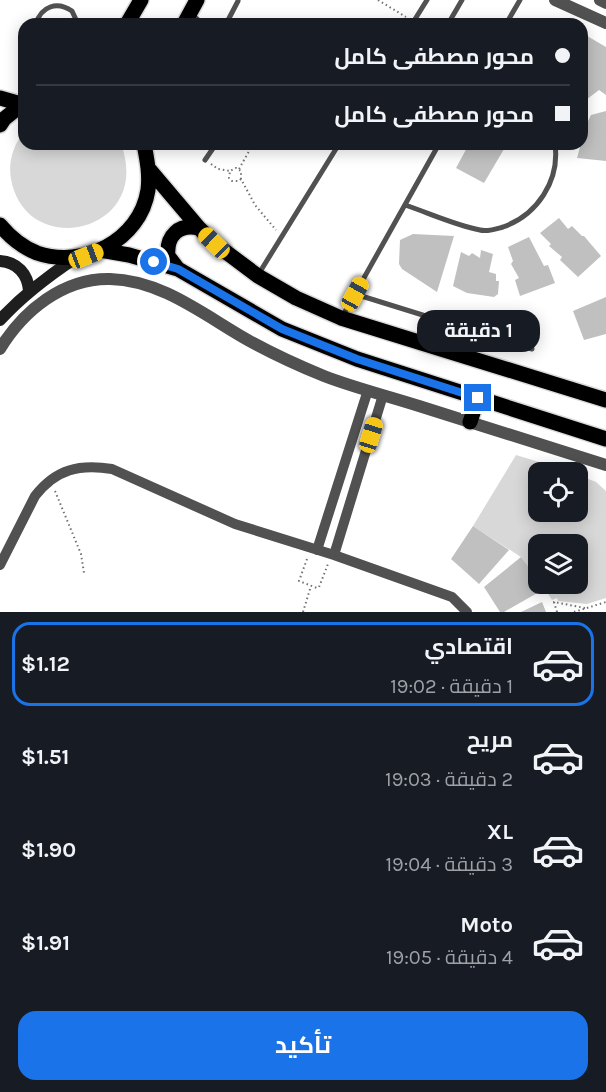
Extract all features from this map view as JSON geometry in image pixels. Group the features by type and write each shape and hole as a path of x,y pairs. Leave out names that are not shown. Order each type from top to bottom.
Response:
{"main road":[{"path":"130,18 141,0"},
{"path":"0,98 18,103"},
{"path":"0,125 18,108"},
{"path":"0,227 16,242 36,252 57,258 77,257 108,247 126,233 140,214 147,192 149,169 145,150"},
{"path":"149,169 214,243 258,276 296,298 342,318 606,400"},
{"path":"199,228 191,226 182,228 169,239 167,247 171,264 282,329 367,362 606,439"},
{"path":"100,250 129,255 178,269"},
{"path":"0,320 28,291 77,257"},
{"path":"0,261 11,263 21,270 27,280 28,291"},
{"path":"470,422 478,398"}],"street":[{"path":"555,0 606,23"},
{"path":"600,0 606,3"},
{"path":"0,349 19,322 46,299 78,284 110,279 131,281 159,290 273,353 326,376 606,465"},
{"path":"314,549 368,390"},
{"path":"333,555 383,395"},
{"path":"0,565 35,496 50,480 69,469 91,466 112,469 235,524 333,555 452,597 467,612"}],"lane":[{"path":"68,0 75,18"},
{"path":"416,18 427,0"},
{"path":"452,18 462,0"},
{"path":"510,18 520,0"},
{"path":"229,18 238,1"},
{"path":"38,18 40,14 52,6 59,5 72,11"},
{"path":"205,160 212,150"},
{"path":"258,276 335,150"},
{"path":"342,318 436,150"},
{"path":"405,205 482,231 511,224 524,217 545,195 555,166 555,150"},
{"path":"355,294 532,349"}],"path":[{"path":"378,0 405,17"},
{"path":"239,169 250,150"},
{"path":"205,160 218,169 230,171 239,169"},
{"path":"239,169 243,174 242,179 247,193 259,211 274,228 283,234"},
{"path":"230,171 229,178 232,181 242,179"},
{"path":"50,480 81,554 84,573"},
{"path":"314,549 299,580 311,585 319,587 333,555"},
{"path":"303,612 311,585"},
{"path":"557,612 554,602 585,608"},
{"path":"574,612 606,602"},
{"path":"582,612 585,608"}],"shaded area":[{"path":"18,141 18,150 122,150 126,174 120,198 105,216 84,226 61,228 39,221 21,205 11,179 12,154"},
{"path":"516,455 539,462 528,462 528,522 588,522 588,479 596,482 606,491 606,598 587,604 558,601 557,598 552,600 548,594 588,594 588,534 528,534 528,566 521,557 473,526"}],"building":[{"path":"588,36 606,47 606,95 599,90 588,98"},
{"path":"606,111 606,161 577,158 579,150 588,150 588,121 591,115"},
{"path":"466,150 503,150 484,183 456,168"},
{"path":"559,218 568,229 572,226 584,236 601,256 578,277 560,260 562,257 549,246 551,244 540,233"},
{"path":"413,234 454,236 437,292 402,269 399,264 400,240"},
{"path":"529,237 544,266 548,265 555,283 520,296 515,280 519,278 511,264 513,261 508,247"},
{"path":"481,250 493,254 489,272 496,274 496,281 499,281 498,294 494,297 467,293 453,286 461,252 469,256 472,253 480,258"},
{"path":"606,297 606,334 584,340 573,311"},
{"path":"473,526 509,550 479,584 451,559"},
{"path":"521,557 528,566 528,594 536,594 504,612 500,612 484,587"},
{"path":"542,602 546,612 521,612"}],"route":[{"path":"154,262 178,269 282,329 357,359 478,398"}]}
